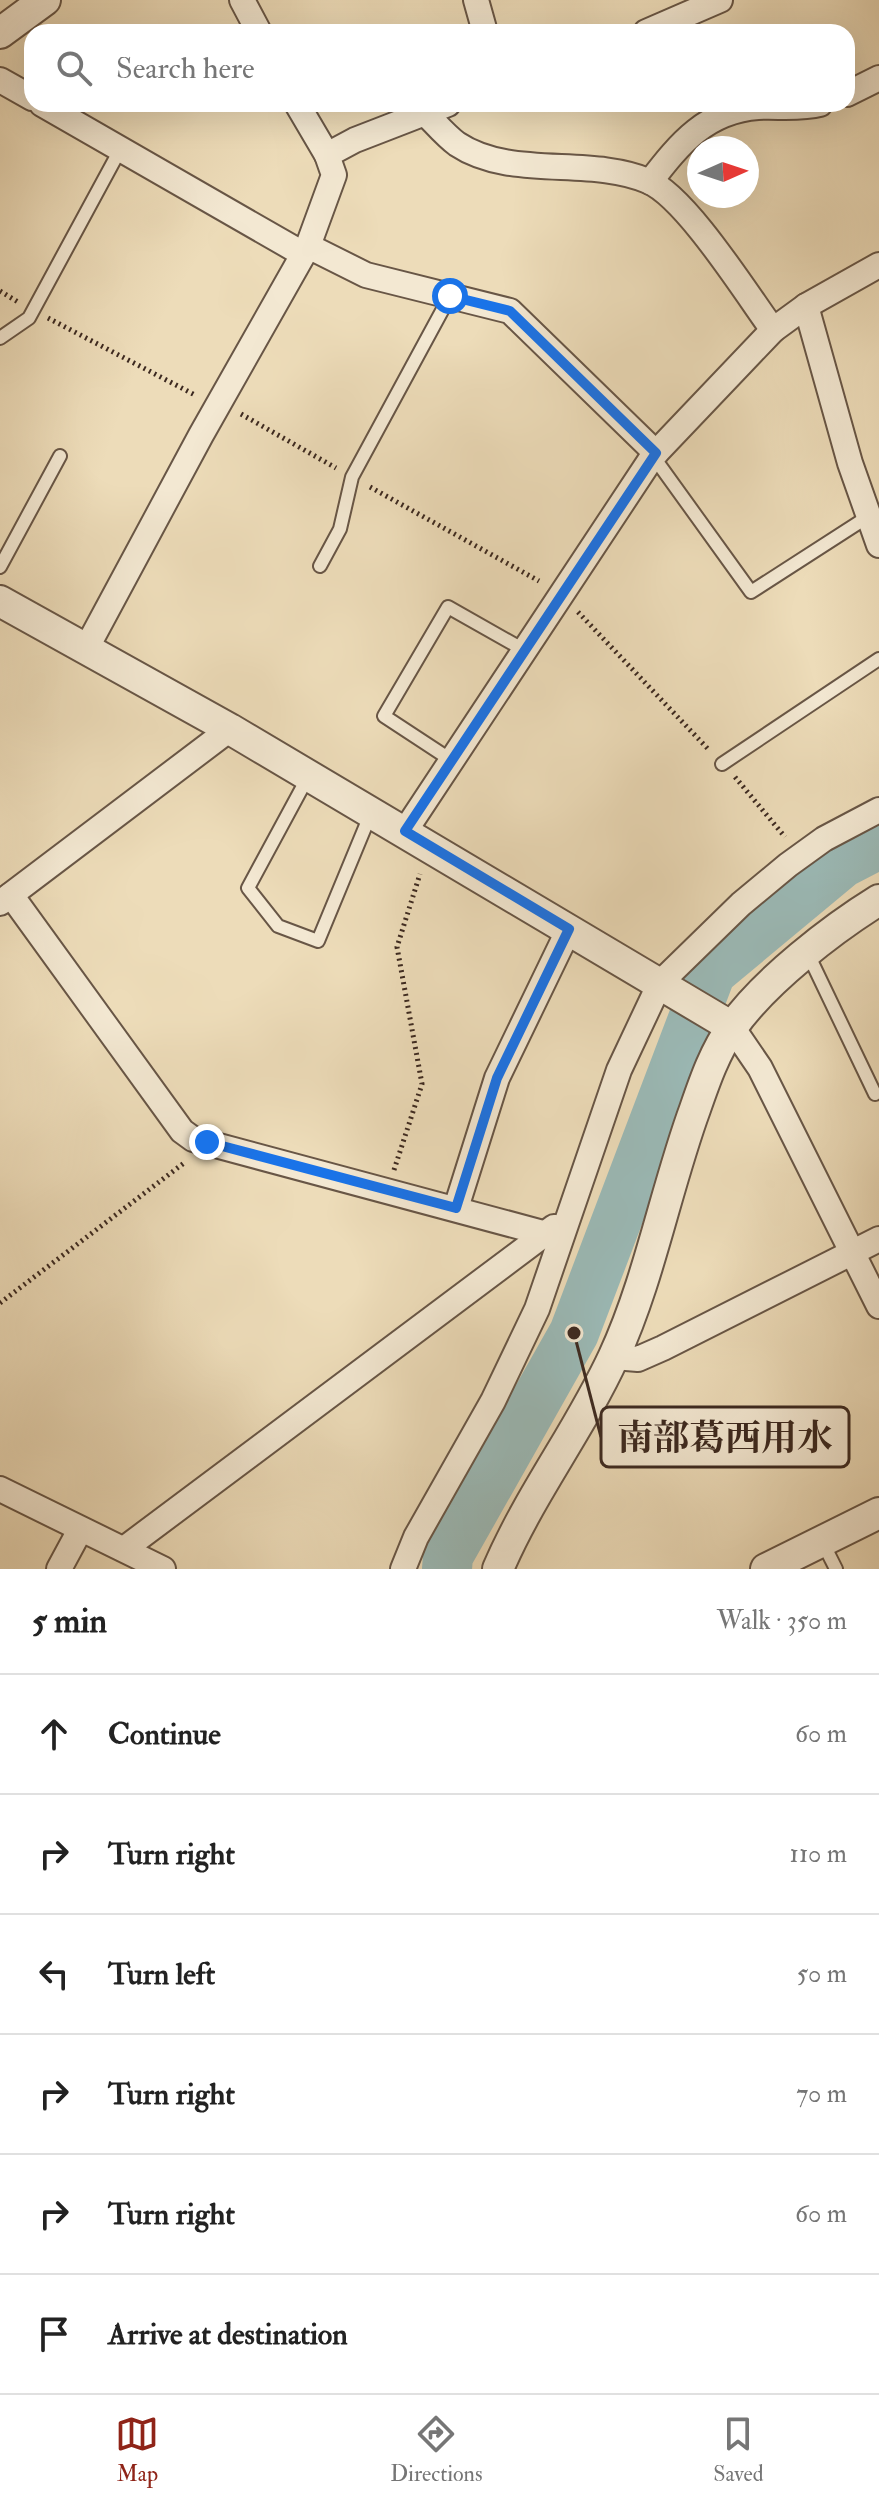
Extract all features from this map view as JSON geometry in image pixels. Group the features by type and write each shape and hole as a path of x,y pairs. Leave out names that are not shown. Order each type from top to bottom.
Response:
{"street":[{"path":"0,33 45,0"},
{"path":"242,0 255,24"},
{"path":"476,0 483,24"},
{"path":"664,24 720,0"},
{"path":"855,90 879,78"},
{"path":"0,80 24,94"},
{"path":"56,112 306,250 366,275 510,311 655,455"},
{"path":"86,649 306,250 334,175 327,155 302,112"},
{"path":"327,155 355,140 429,112"},
{"path":"439,112 457,144 484,155 541,167 610,169 650,182 684,211 773,330"},
{"path":"650,182 683,139 704,122 739,112"},
{"path":"405,831 655,455 773,330 806,306 879,265"},
{"path":"806,306 879,545"},
{"path":"0,601 230,729 725,1022 760,1068 879,1306"},
{"path":"230,729 6,899 182,1131 207,1142 387,1191 554,1227"},
{"path":"403,1569 416,1537 516,1356 537,1309 554,1227 619,1070 666,985 741,904 788,865 824,839 879,810"},
{"path":"498,1569 534,1494 614,1357 675,1164 725,1022 839,925 879,900"},
{"path":"456,1208 497,1078 569,929"},
{"path":"124,1549 554,1227"},
{"path":"614,1357 638,1359 663,1348 879,1239"},
{"path":"0,1489 163,1569"},
{"path":"766,1569 879,1513"},
{"path":"59,1569 80,1530"}],"lane":[{"path":"0,338 29,318 121,148"},
{"path":"320,566 340,529 352,477 450,296"},
{"path":"655,455 751,592 869,516"},
{"path":"0,567 60,456"},
{"path":"451,760 384,716 448,607 524,650"},
{"path":"722,764 879,659"},
{"path":"309,775 248,888 278,926 318,941 371,812"},
{"path":"808,954 875,1094"},
{"path":"822,1541 836,1569"}],"path":[{"path":"0,291 217,407"},
{"path":"387,1191 422,1084 397,947 424,862"},
{"path":"0,1303 207,1142"}],"waterway":[{"path":"447,1569 448,1556 574,1333 711,972 842,863 879,844"}],"place":[{"name":"南部葛西用水","path":"574,1333"}],"route":[{"path":"207,1142 456,1208 497,1078 569,929 405,831 560,593 656,453 510,311 450,296"}]}
